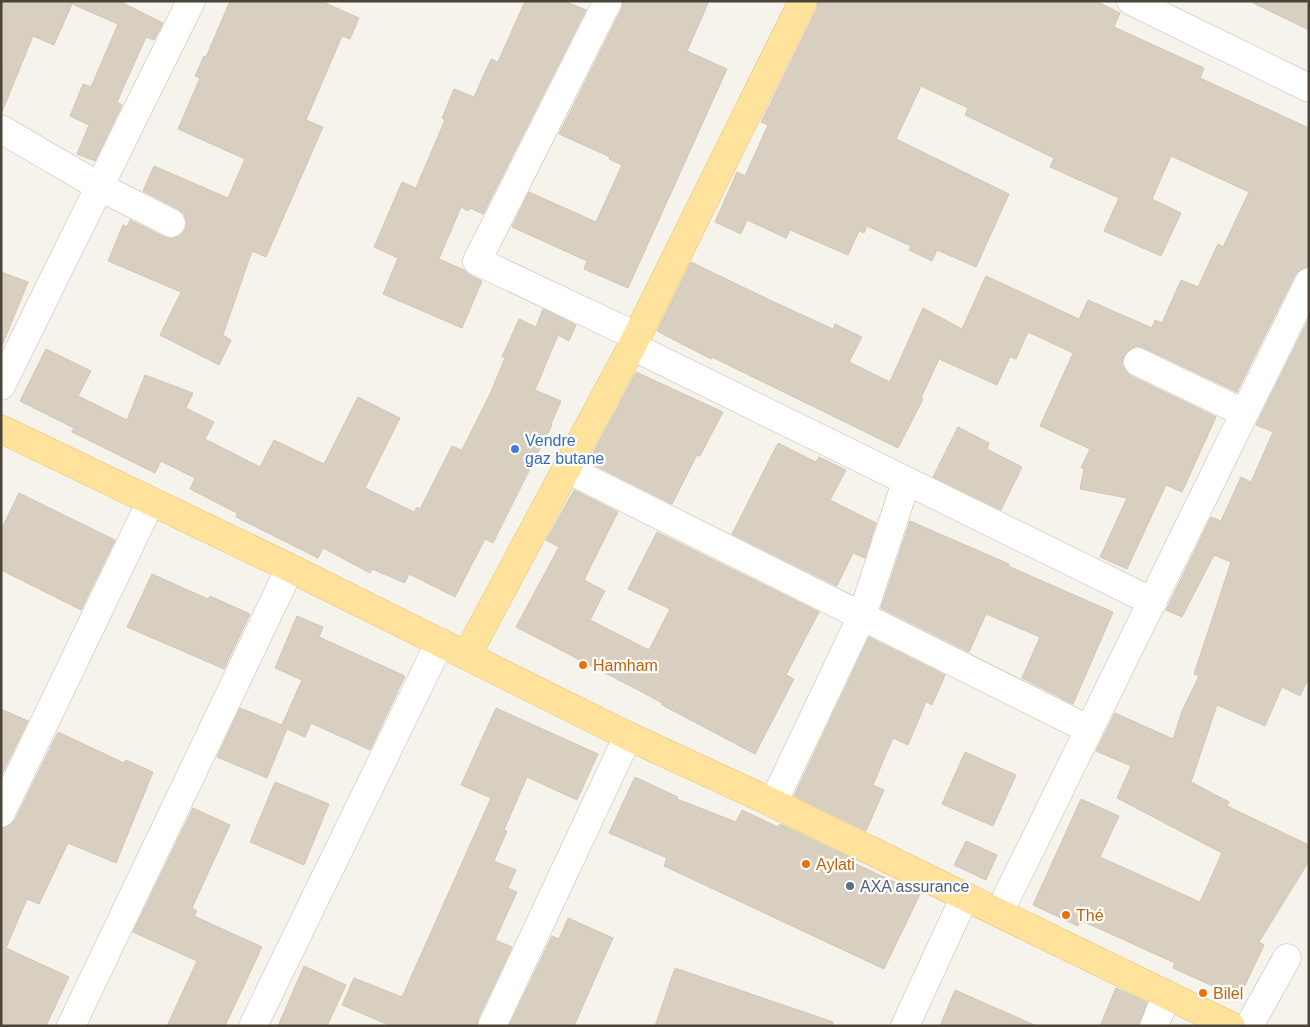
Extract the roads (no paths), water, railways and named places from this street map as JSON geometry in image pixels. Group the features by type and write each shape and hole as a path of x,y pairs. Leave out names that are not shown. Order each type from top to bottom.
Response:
{"main road":[{"path":"467,655 634,341 803,1"},
{"path":"1,429 290,568 628,736 772,803 1231,1026"}],"street":[{"path":"1,386 191,1"},
{"path":"608,1 477,261 906,482 1153,602"},
{"path":"1132,1 1309,88"},
{"path":"1,129 100,187 170,223"},
{"path":"999,913 1309,282"},
{"path":"1138,362 1244,413"},
{"path":"567,469 1088,729"},
{"path":"772,803 862,616 906,482"},
{"path":"1,813 151,501"},
{"path":"71,1026 290,568"},
{"path":"253,1026 440,642"},
{"path":"492,1026 628,736"},
{"path":"905,1026 965,896"},
{"path":"1249,1026 1287,958"},
{"path":"1154,1026 1167,995"}],"place":[{"name":"Vendre gaz butane","path":"515,449"},
{"name":"Hamham","path":"583,665"},
{"name":"Aylati","path":"806,864"},
{"name":"AXA assurance","path":"850,886"},
{"name":"Thé","path":"1066,915"},
{"name":"Bilel","path":"1203,993"}]}
